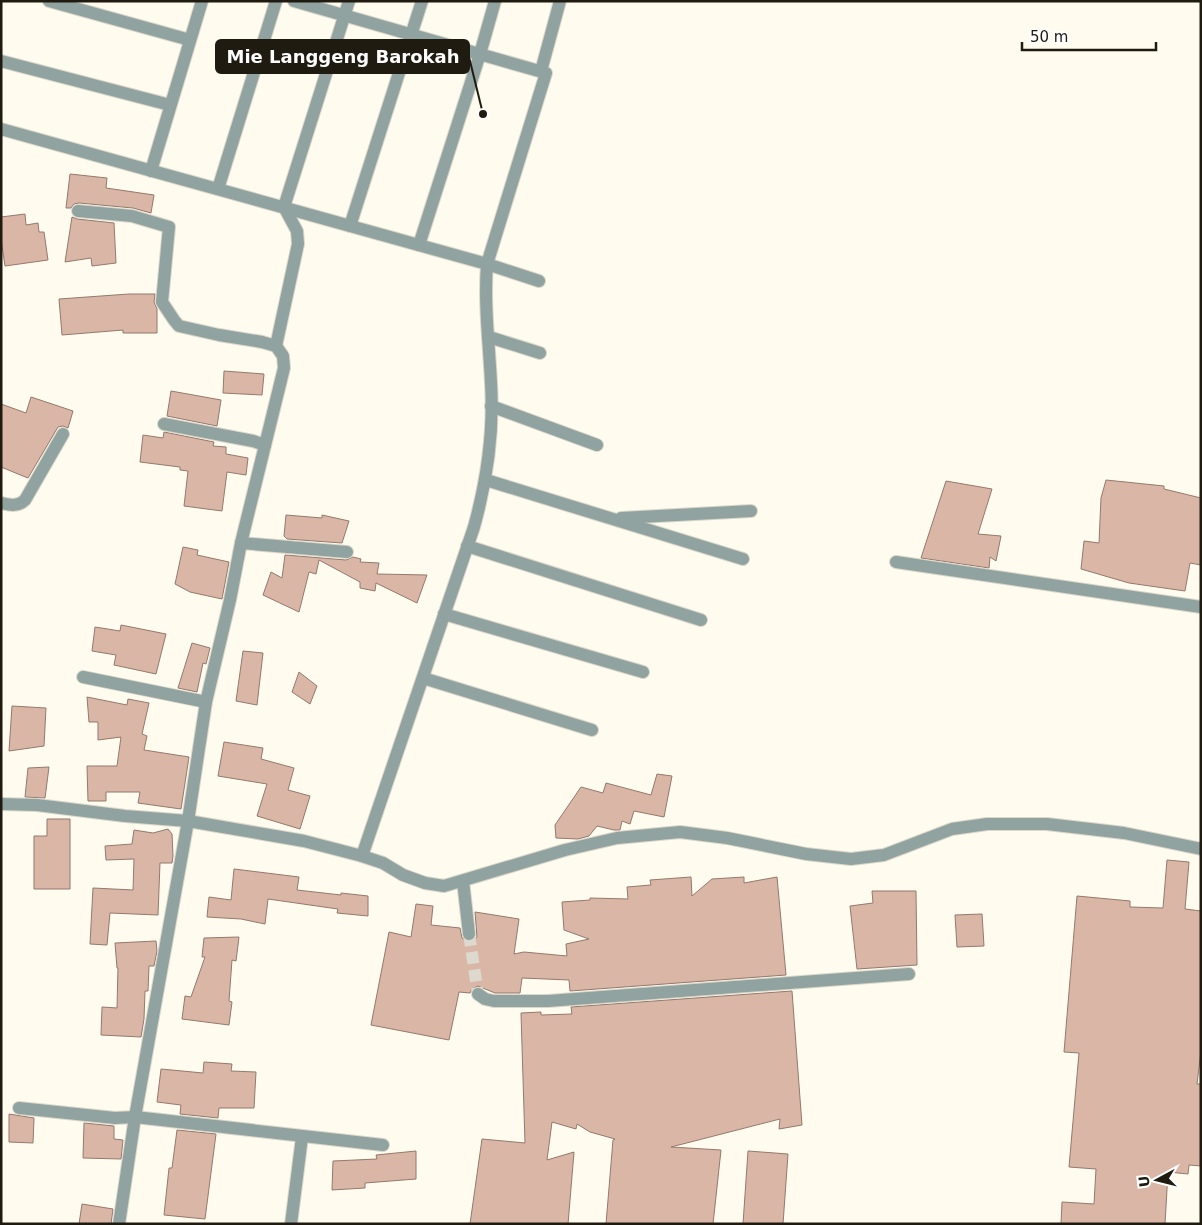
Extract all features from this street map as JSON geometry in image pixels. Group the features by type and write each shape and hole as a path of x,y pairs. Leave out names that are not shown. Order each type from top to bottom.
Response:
{"street":[{"path":"49,1 190,40"},
{"path":"151,171 202,1"},
{"path":"218,189 276,1"},
{"path":"294,1 546,73 487,264 485,292 489,337 491,438 486,480 476,519 362,856"},
{"path":"276,346 298,244 297,231 284,207 349,1"},
{"path":"350,226 422,1"},
{"path":"419,245 495,1"},
{"path":"540,71 560,1"},
{"path":"1,61 170,106"},
{"path":"1,129 487,264 539,281"},
{"path":"78,211 132,216 169,227 162,302 174,320 179,326 186,328 276,346 283,356 284,368 241,543 230,600 206,702 188,821 135,1117 119,1224"},
{"path":"489,337 540,353"},
{"path":"491,406 597,445"},
{"path":"164,424 265,445"},
{"path":"1,503 14,506 25,500 63,434"},
{"path":"486,480 743,559"},
{"path":"611,519 751,511"},
{"path":"241,543 347,552"},
{"path":"467,546 702,620"},
{"path":"896,562 1201,607"},
{"path":"444,614 643,672"},
{"path":"83,677 206,702"},
{"path":"423,678 592,730"},
{"path":"1,804 37,805 125,816 188,821 304,841 362,856 383,863 404,875 425,883 444,886 565,850 617,838 680,832 727,838 806,854 851,859 884,855 952,829 987,824 1046,824 1124,833 1201,849"},
{"path":"463,881 469,934"},
{"path":"478,994 485,999 494,1001 548,1001 909,974"},
{"path":"20,1108 114,1118 135,1117 383,1145"},
{"path":"291,1224 302,1137"}],"building":[{"path":"70,174 107,178 106,188 154,195 151,213 133,208 79,203 74,204 71,208 66,208"},
{"path":"25,214 26,225 38,223 39,232 44,232 48,260 5,266 1,239 1,217"},
{"path":"72,217 114,223 116,263 92,266 91,258 65,262"},
{"path":"155,294 157,333 123,333 123,330 62,335 59,299"},
{"path":"224,371 264,374 262,395 223,393"},
{"path":"171,391 221,400 217,426 167,416"},
{"path":"31,397 73,411 68,428 58,427 28,478 1,467 1,404 26,413"},
{"path":"164,432 214,442 213,446 226,447 226,454 248,458 246,475 227,472 222,511 184,506 188,471 180,470 180,467 140,462 143,435 163,438"},
{"path":"1106,480 1164,486 1164,489 1201,498 1201,565 1190,563 1185,591 1129,583 1081,569 1084,541 1099,543 1101,498"},
{"path":"946,481 992,489 978,534 1001,536 996,561 990,557 989,568 921,558"},
{"path":"286,515 322,518 322,515 349,521 342,543 287,539 284,536"},
{"path":"183,547 198,550 197,555 229,562 222,599 190,592 175,584"},
{"path":"285,555 346,560 353,557 361,559 360,562 379,563 377,574 427,575 417,603 376,583 375,591 360,588 360,582 319,560 316,574 309,572 299,612 263,595 271,572 282,578"},
{"path":"121,625 166,634 156,674 114,665 116,655 92,651 95,627 120,631"},
{"path":"192,643 210,648 206,664 203,663 197,692 178,688"},
{"path":"243,651 263,653 257,705 236,701"},
{"path":"299,672 317,686 310,704 292,692"},
{"path":"87,697 127,705 128,699 149,703 142,734 147,736 144,750 189,757 181,809 138,803 140,792 106,792 106,801 88,801 87,766 117,766 121,737 98,740 98,722 89,722"},
{"path":"12,706 46,708 44,746 9,751"},
{"path":"224,742 263,748 261,759 294,768 288,790 310,796 300,829 257,816 267,784 218,776"},
{"path":"49,767 45,798 25,797 28,768"},
{"path":"657,774 672,776 664,817 634,811 630,824 622,821 620,830 597,826 589,836 578,839 556,838 555,825 581,787 603,793 606,783 651,795"},
{"path":"47,819 70,819 70,889 34,889 34,836 47,836"},
{"path":"168,829 172,834 173,856 172,863 160,863 158,915 110,913 107,945 90,944 93,888 133,890 134,859 106,860 105,846 132,844 134,830 153,833"},
{"path":"1167,860 1189,862 1185,909 1201,911 1201,1051 1197,1084 1201,1084 1201,1166 1189,1165 1188,1174 1168,1172 1165,1224 1061,1224 1062,1202 1094,1204 1096,1169 1069,1167 1079,1053 1064,1052 1077,896 1130,901 1130,907 1163,908"},
{"path":"234,869 299,877 297,890 368,896 368,916 337,913 338,909 268,899 265,924 241,919 207,917 209,897 231,900"},
{"path":"691,877 692,896 712,879 744,877 744,883 777,877 786,975 570,991 569,980 522,978 520,993 495,993 478,986 472,989 470,993 459,992 449,1040 371,1025 389,932 411,937 416,904 433,906 431,925 460,928 462,938 469,942 477,937 475,912 519,919 514,954 524,952 567,956 566,944 589,939 564,930 562,902 590,900 590,898 628,899 627,887 651,885 650,880"},
{"path":"872,891 916,891 917,965 857,969 850,906 873,903"},
{"path":"982,914 984,946 957,947 955,915"},
{"path":"239,937 236,961 232,960 229,1001 232,1002 229,1025 182,1019 185,996 191,997 205,957 202,957 204,938"},
{"path":"156,941 157,951 154,966 149,966 148,991 145,991 141,1037 101,1035 102,1007 117,1008 118,968 115,943"},
{"path":"792,991 802,1125 779,1129 780,1119 671,1147 721,1150 713,1224 606,1224 613,1140 615,1139 590,1132 577,1124 576,1129 552,1122 547,1160 574,1152 568,1224 470,1224 482,1139 525,1143 521,1013 541,1012 541,1015 572,1014 571,1007"},
{"path":"204,1062 232,1064 231,1071 256,1072 254,1108 219,1108 218,1118 180,1114 181,1105 157,1102 161,1069 203,1073"},
{"path":"9,1114 34,1118 33,1143 9,1142"},
{"path":"84,1123 114,1126 114,1139 123,1140 121,1159 83,1158"},
{"path":"177,1130 216,1134 205,1219 164,1215 169,1168 172,1168"},
{"path":"416,1151 416,1179 365,1183 365,1188 332,1190 333,1161 377,1159 376,1155"},
{"path":"748,1151 788,1154 783,1224 743,1224"},
{"path":"82,1204 113,1209 111,1224 79,1224"}],"tunnel":[{"path":"469,934 478,994"}],"place":[{"name":"Mie Langgeng Barokah","path":"483,114"}]}
